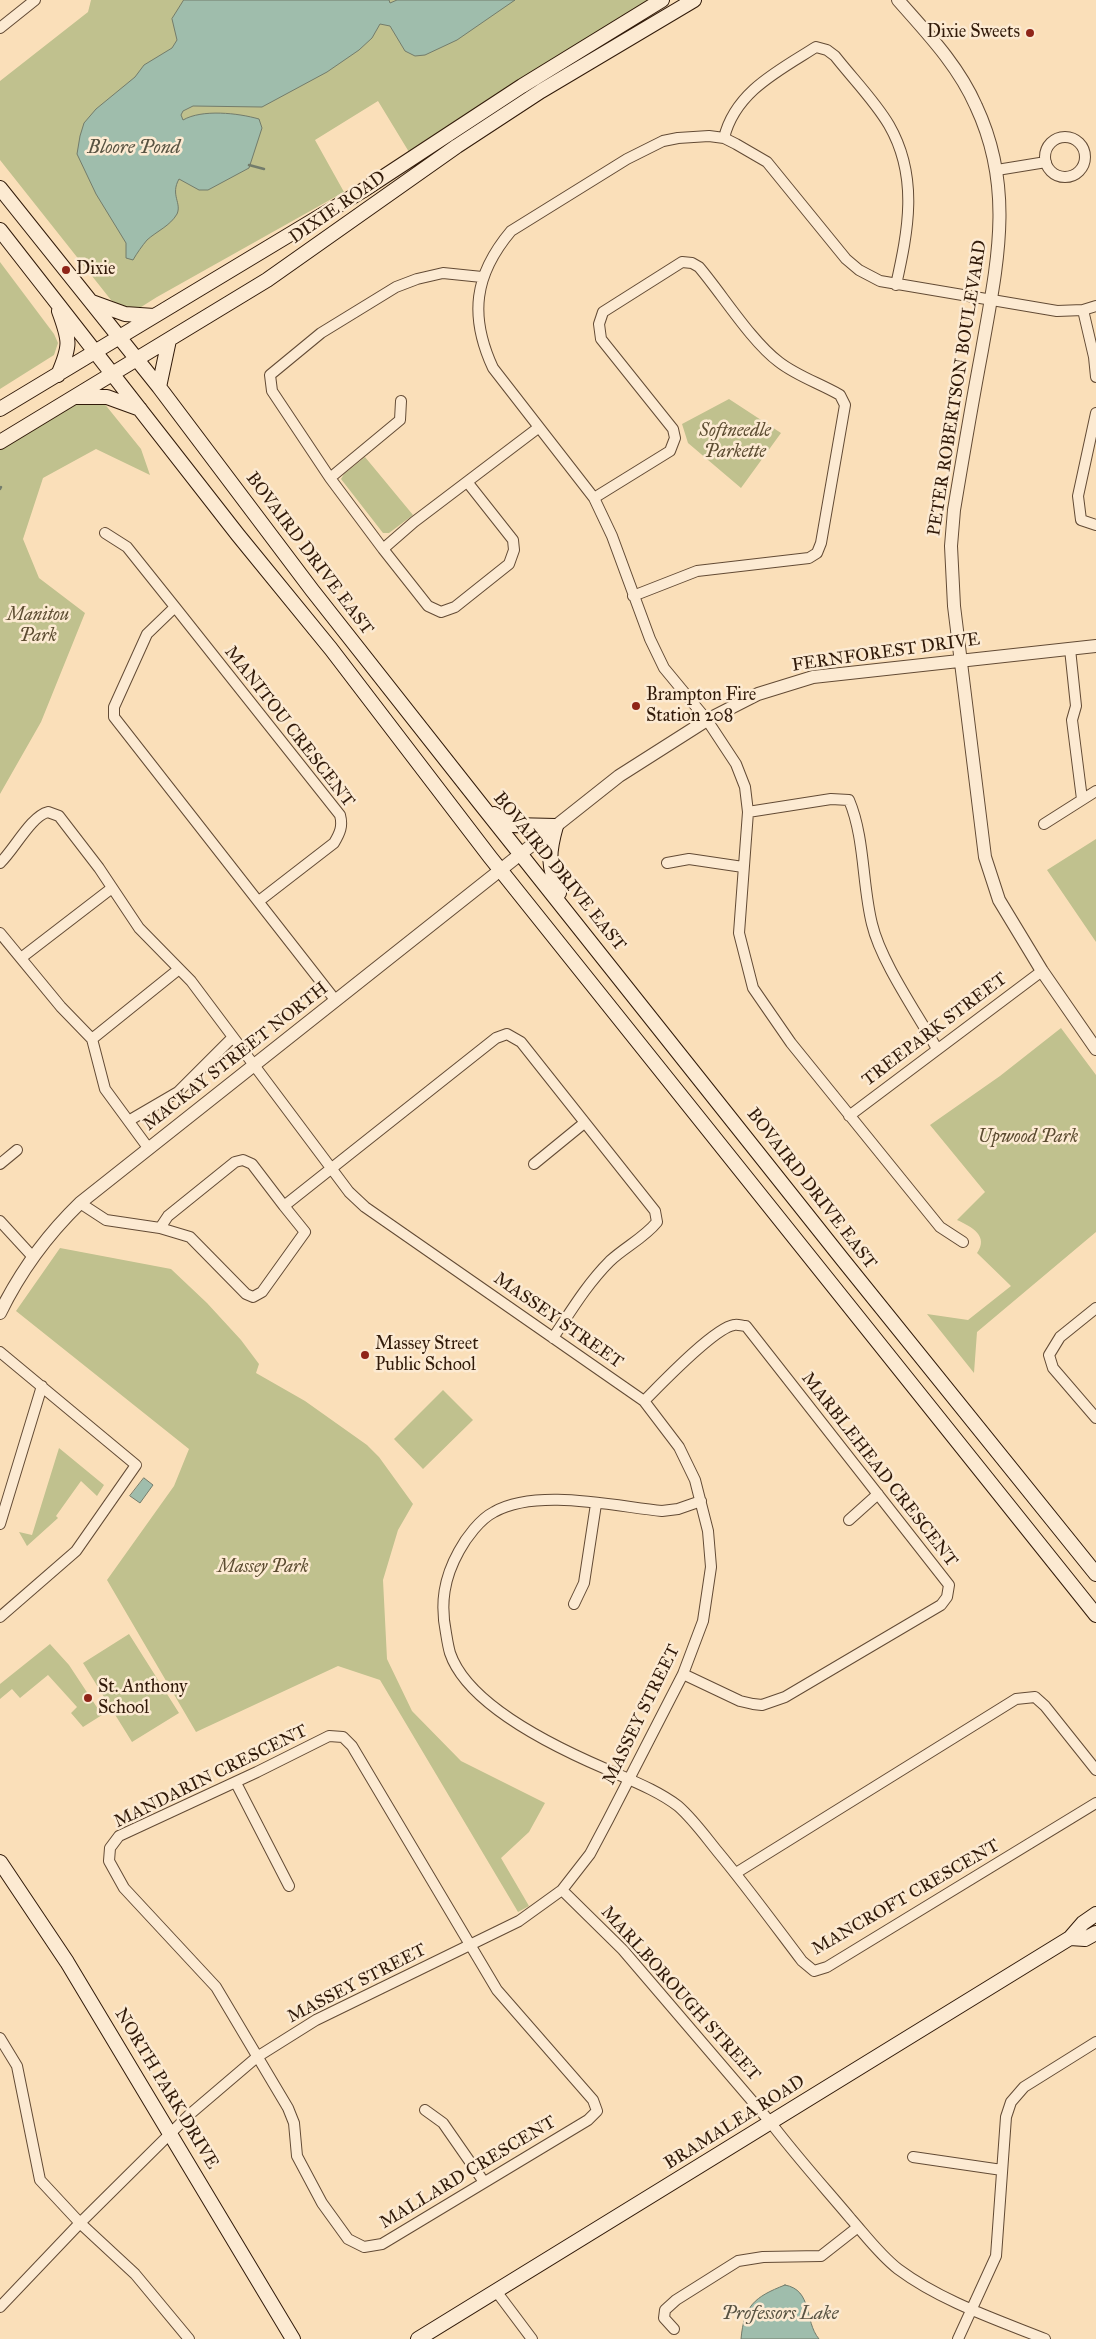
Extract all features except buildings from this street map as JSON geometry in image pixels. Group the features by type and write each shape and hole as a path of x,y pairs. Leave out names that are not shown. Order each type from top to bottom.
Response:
{"main road":[{"name":"DIXIE ROAD","path":"0,409 378,180 522,86 662,0"},
{"name":"DIXIE ROAD","path":"0,442 266,280 389,196 458,146 541,91 694,0"},
{"path":"378,180 389,196"},
{"name":"BOVAIRD DRIVE EAST","path":"0,188 159,387 312,590 843,1260 1096,1574"},
{"path":"0,230 500,868 1096,1615"},
{"path":"56,301 67,334 69,347 58,375"},
{"path":"90,301 125,314 154,316"},
{"path":"159,387 169,340"},
{"path":"75,397 107,397 142,410"},
{"path":"484,807 512,825 556,826 550,844 549,863 564,908"},
{"name":"NORTH PARK DRIVE","path":"0,1862 67,1962 293,2339"},
{"name":"BRAMALEA ROAD","path":"418,2339 1070,1938 1083,1922 1096,1914"},
{"name":"BRAMALEA ROAD","path":"1070,1938 1085,1939 1096,1933"}],"street":[{"path":"0,28 34,0"},
{"name":"PETER ROBERTSON BOULEVARD","path":"898,0 951,62 969,90 984,126 997,170 1001,226 952,527 952,568 960,660 985,857 999,900 1042,971 1096,1049"},
{"path":"724,138 728,122 737,106 764,80 816,48 827,50 835,56 889,125 903,158 908,176 910,203 908,232 896,285"},
{"path":"963,1242 940,1227 791,1043 753,988 739,933 748,812 744,787 736,764 707,720 664,668 633,596 612,536 594,498 493,368 482,344 478,322 482,277 499,245 511,231 627,159 663,141 709,136 724,138 747,148 767,162 846,259 859,270 880,281 1057,312 1082,310 1096,306"},
{"path":"997,170 1046,162"},
{"path":"594,498 670,451 675,438 673,429 601,339 599,324 603,312 682,262 692,263 699,267 762,347 778,361 800,376 840,394 844,405 821,543 817,553 809,558 697,571 633,596"},
{"path":"468,483 514,540 514,550 508,564 455,607 441,612 428,606 330,478 272,391 270,375 321,333 396,287 417,279 443,273 482,277"},
{"path":"1082,310 1094,357 1096,377"},
{"path":"330,478 400,420 401,401"},
{"path":"1096,413 1078,496 1081,520 1096,524"},
{"path":"383,549 414,522 468,483 538,428"},
{"name":"MANITOU CRESCENT","path":"105,533 127,547 340,815 342,824 340,834 334,843 259,901"},
{"path":"175,607 147,634 114,707 114,717 336,1001"},
{"name":"FERNFOREST DRIVE","path":"520,852 619,776 707,720 768,689 813,677 1096,646"},
{"path":"1070,649 1076,706 1072,720 1082,799"},
{"path":"1044,824 1096,791"},
{"path":"748,812 831,799 850,800 856,816 863,878 872,925 880,949 937,1049"},
{"name":"MASSEY STREET","path":"0,862 11,852 37,817 48,812 59,816 90,856 139,928 179,968 349,1192 365,1207 644,1401 679,1447 695,1480 708,1530 711,1567 703,1621 684,1674 590,1854 562,1890 519,1921 316,2020 256,2057 189,2115 80,2223 0,2307"},
{"name":"MACKAY STREET NORTH","path":"0,1313 32,1256 80,1203 336,1001 520,852"},
{"path":"667,863 689,860 743,867"},
{"path":"21,958 112,888"},
{"path":"0,933 61,1007 92,1039 106,1089 149,1149"},
{"path":"92,1039 179,968"},
{"name":"TREEPARK STREET","path":"849,1116 1042,971"},
{"path":"284,1206 496,1038 507,1034 521,1042 584,1124 655,1211 657,1222 651,1230 612,1260 590,1282 552,1338"},
{"path":"130,1120 178,1092 232,1036"},
{"path":"534,1164 584,1124"},
{"path":"0,1164 17,1150"},
{"path":"80,1203 106,1220 160,1228 190,1237 246,1294 253,1297 262,1292 305,1232 252,1164 242,1160 235,1162 168,1216 160,1228"},
{"path":"0,1221 32,1256"},
{"path":"1096,1308 1060,1337 1049,1355 1053,1368 1096,1418"},
{"name":"MARBLEHEAD CRESCENT","path":"644,1401 677,1367 723,1329 735,1324 746,1326 949,1585 947,1597 941,1605 785,1697 762,1705 740,1701 684,1674"},
{"path":"0,1352 136,1465 76,1551 0,1617"},
{"path":"0,1524 42,1386"},
{"path":"849,1520 878,1494"},
{"name":"MANCROFT CRESCENT","path":"701,1501 662,1512 554,1499 539,1500 494,1512 463,1543 454,1560 446,1584 441,1610 450,1654 477,1691 500,1712 526,1730 629,1779 678,1806 694,1822 736,1873 802,1961 814,1971 827,1967 1096,1804"},
{"path":"574,1604 584,1583 596,1504"},
{"path":"736,1873 1016,1699 1034,1697 1045,1706 1096,1770"},
{"name":"MANDARIN CRESCENT","path":"256,2057 216,1988 124,1888 110,1861 110,1848 118,1836 236,1783 329,1736 343,1737 352,1746 470,1946"},
{"path":"236,1783 290,1886"},
{"name":"MARLBOROUGH STREET","path":"562,1890 623,1950 771,2123 787,2145 896,2268 923,2286 972,2309 1045,2339"},
{"name":"MALLARD CRESCENT","path":"256,2057 288,2108 294,2123 297,2156 322,2203 348,2239 364,2247 382,2244 588,2120 597,2111 593,2100 497,1990 470,1946"},
{"path":"0,2038 17,2066 40,2180 80,2223 135,2274 189,2339"},
{"path":"958,2339 996,2256 1006,2116 1011,2102 1024,2086 1096,2042"},
{"path":"425,2110 442,2123 484,2182"},
{"path":"913,2156 1002,2170"},
{"path":"674,2329 664,2318 665,2310 676,2300 738,2261 763,2257 821,2256 858,2227"},
{"path":"496,2291 532,2339"}],"green space":[{"path":"91,0 656,0 409,152 378,101 315,140 344,192 130,314 129,311 111,300 0,160 0,81 88,12"},
{"path":"0,262 54,334 58,343 54,355 0,389"},
{"name":"Manitou Park","path":"95,392 141,449 150,475 96,449 43,478 23,539 39,578 85,613 41,722 0,794 0,448"},
{"name":"Softneedle Parkette","path":"729,399 781,433 741,488 688,443 682,424"},
{"path":"365,457 413,515 389,533 383,533 341,479 344,474"},
{"path":"1096,839 1096,942 1047,870"},
{"name":"Upwood Park","path":"1061,1028 1096,1075 1096,1232 977,1332 974,1373 927,1314 968,1320 1011,1286 977,1253 981,1242 977,1233 957,1220 985,1192 930,1125 1000,1076"},
{"name":"Massey Park","path":"60,1248 171,1269 207,1303 241,1340 259,1364 256,1373 305,1401 367,1445 379,1457 413,1504 398,1530 383,1580 387,1659 412,1711 461,1761 545,1803 529,1832 501,1858 529,1906 518,1912 380,1680 338,1666 196,1732 107,1580 174,1486 189,1449 16,1311"},
{"path":"443,1390 473,1420 423,1469 394,1439"},
{"path":"59,1448 104,1485 97,1496 81,1481 56,1516 58,1518 27,1546 19,1532 32,1535"},
{"path":"129,1634 179,1713 132,1742 83,1663"},
{"path":"50,1644 69,1665 102,1715 83,1727 71,1713 77,1707 48,1675 20,1698 12,1689 0,1699 0,1684"}],"water":[{"name":"Bloore Pond","path":"184,0 389,0 390,3 397,0 515,0 457,40 425,55 415,56 405,51 390,26 380,24 372,38 359,50 327,72 262,107 193,106 183,111 181,115 183,120 200,114 210,113 241,115 259,119 262,128 249,168 208,190 199,190 179,179 176,190 177,214 167,225 147,240 133,260 126,258 126,243 96,194 77,154 80,136 84,123 96,109 135,77 144,65 172,48 177,40 172,19"},
{"path":"144,1478 153,1485 140,1503 130,1496"},
{"name":"Professors Lake","path":"785,2285 794,2288 800,2293 807,2307 814,2332 819,2339 741,2339 745,2318 752,2304 765,2294"}],"waterway":[{"path":"249,165 264,169"}],"place":[{"name":"Dixie Sweets","path":"1030,33"},
{"name":"Dixie","path":"66,270"},
{"name":"Brampton Fire Station 208","path":"636,706"},
{"name":"Massey Street Public School","path":"365,1355"},
{"name":"St. Anthony School","path":"88,1698"}]}
